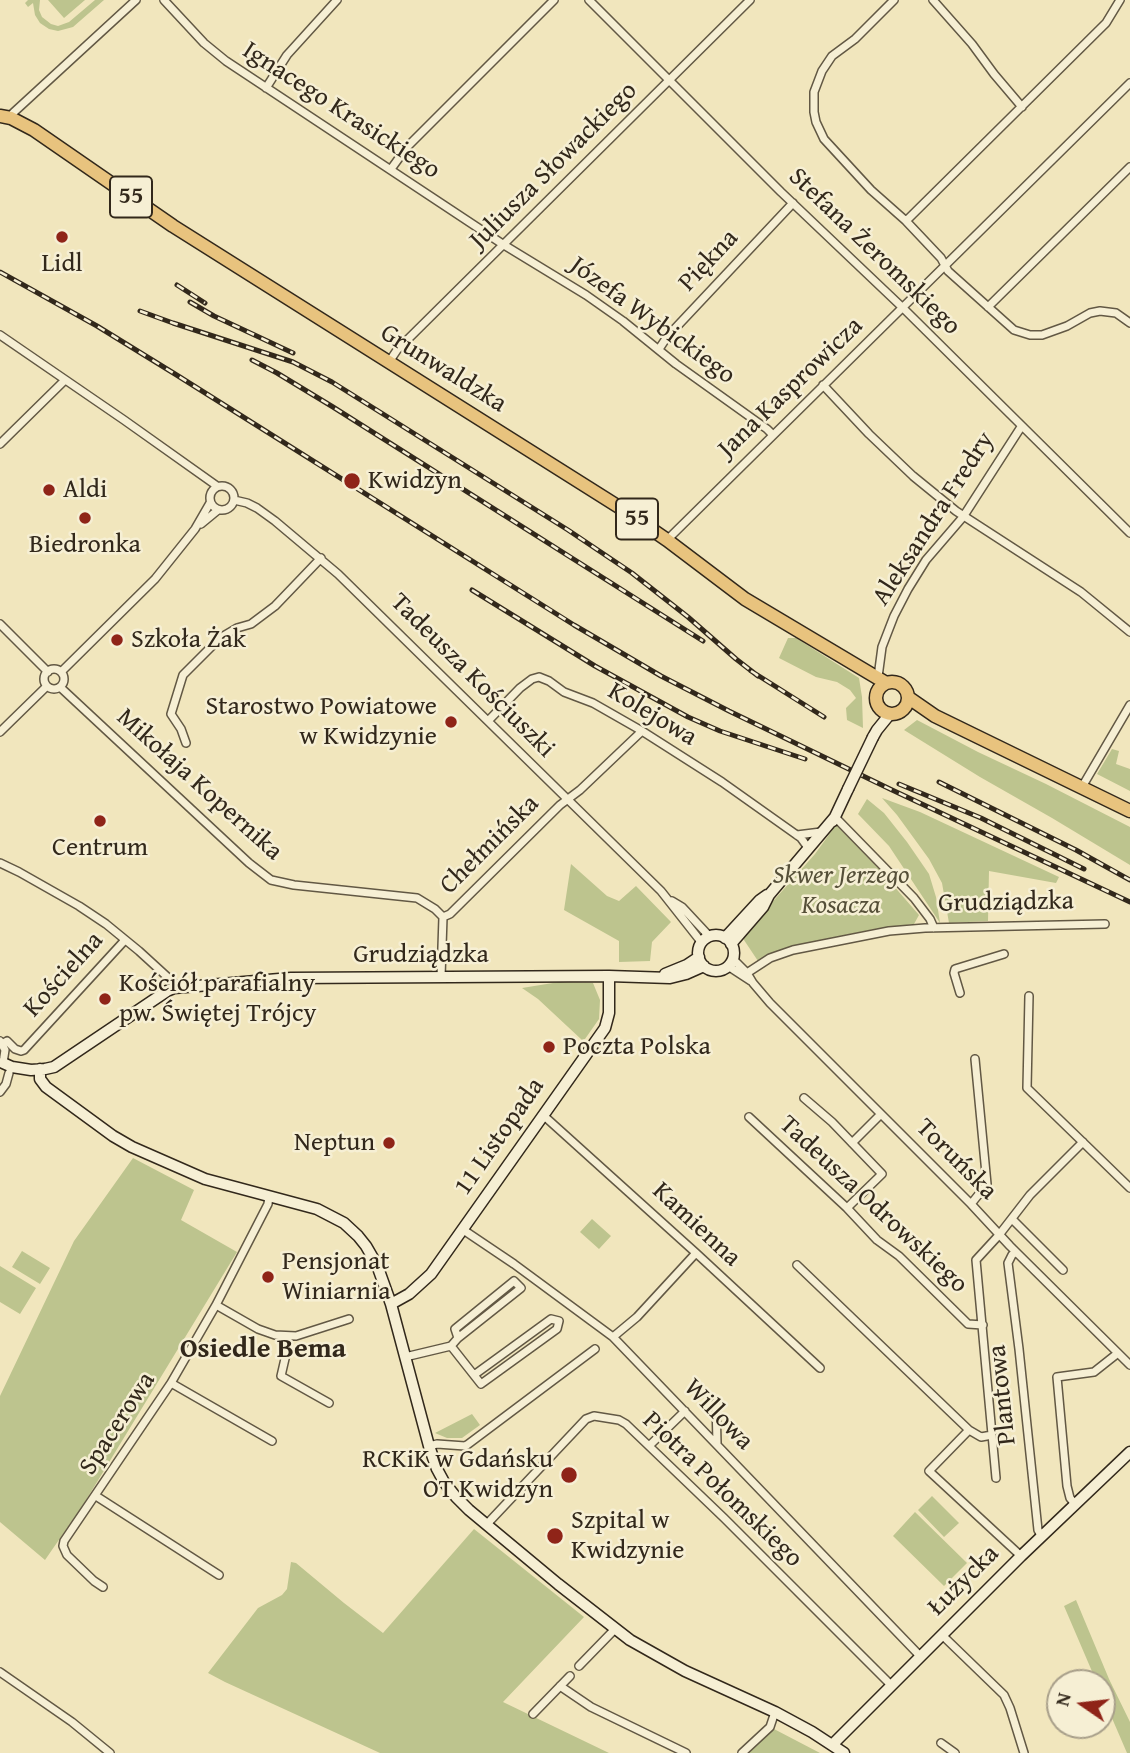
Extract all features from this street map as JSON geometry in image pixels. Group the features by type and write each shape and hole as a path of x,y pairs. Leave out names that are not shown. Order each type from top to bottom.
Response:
{"main road":[{"name":"Grunwaldzka","path":"6,117 34,130 193,240 608,499 746,599 881,683"},
{"name":"55","path":"886,712 877,702 881,683 893,682 904,687 907,703 1130,811"},
{"path":"886,712 901,712 907,703"}],"street":[{"path":"6,117 136,0"},
{"name":"Ignacego Krasickiego","path":"164,0 204,43 226,61 504,245"},
{"path":"266,88 287,54 337,0"},
{"path":"391,169 407,147 554,0"},
{"name":"Stefana Żeromskiego","path":"589,0 1130,533"},
{"name":"Juliusza Słowackiego","path":"389,362 397,350 750,0"},
{"path":"894,0 855,39 832,56 822,71 814,92 814,112 824,139 941,258 948,271 1010,328 1021,334 1046,334 1100,311 1116,313 1130,323"},
{"path":"933,0 1022,107"},
{"path":"905,221 1106,23 1120,0"},
{"name":"Jana Kasprowicza","path":"667,540 1130,83"},
{"path":"988,307 1130,167"},
{"name":"Piękna","path":"659,349 667,337 793,203"},
{"name":"Józefa Wybickiego","path":"504,245 586,295 773,435"},
{"path":"0,335 196,472 218,486 228,487 234,495 232,505 228,509 218,510 195,528"},
{"path":"0,444 65,380"},
{"path":"823,385 913,476 963,517 1081,592 1130,632"},
{"name":"Aleksandra Fredry","path":"881,683 882,647 903,598 926,560 963,517 1021,427"},
{"path":"61,672 144,591 195,528 210,503 210,493 196,472"},
{"path":"210,493 218,486"},
{"name":"Tadeusza Kościuszki","path":"234,500 257,508 321,558 668,898 681,907 706,940"},
{"path":"210,503 218,510"},
{"path":"186,743 171,714 183,675 220,638 237,628 251,624 275,606 321,558"},
{"path":"0,624 48,671"},
{"path":"54,669 61,672 64,680 60,687 54,689 47,686 44,679 48,671 54,669"},
{"name":"Kolejowa","path":"488,721 531,678 539,677 642,731 722,782 801,838 809,849"},
{"path":"0,732 47,686"},
{"name":"Mikołaja Kopernika","path":"60,687 249,863 271,880 294,885 417,898 443,917"},
{"path":"1082,787 1130,705"},
{"path":"809,849 821,840 835,817 886,712"},
{"name":"Chełmińska","path":"441,977 443,917 450,914 560,805 580,790 642,731"},
{"path":"728,941 760,900 769,895 835,817"},
{"path":"835,817 914,898 934,928"},
{"path":"796,835 821,832"},
{"path":"0,863 79,906 125,940 174,983 174,988"},
{"name":"Grudziądzka","path":"747,973 770,958 793,950 889,931 1105,924"},
{"path":"715,935 728,941 734,948 731,963 719,971 713,971 701,962 698,952 706,940 715,935"},
{"name":"Kościelna","path":"1,1043 7,1041 15,1049 24,1050 125,940"},
{"path":"960,993 955,969 1004,954"},
{"name":"Grudziądzka","path":"40,1069 54,1067 167,990 174,988 291,978 678,977 701,962"},
{"name":"Toruńska","path":"731,963 747,973 753,983"},
{"name":"Toruńska","path":"731,963 1130,1365"},
{"name":"11 Listopada","path":"391,1304 421,1285 431,1274 608,1022 609,976"},
{"path":"1029,996 1027,1088 1130,1188"},
{"path":"1,1043 5,1050 1,1063 23,1069 40,1069 40,1079 46,1087 132,1147 205,1179 317,1209 344,1223 366,1246 377,1265 391,1304 437,1469 444,1482 469,1510 615,1629 646,1651 775,1712 844,1753"},
{"path":"971,1204 987,1184 975,1059"},
{"path":"0,1092 9,1073"},
{"path":"804,1098 832,1122 882,1174 847,1208"},
{"name":"Kamienna","path":"543,1115 820,1368"},
{"path":"852,1143 880,1115"},
{"name":"Tadeusza Odrowskiego","path":"749,1117 968,1324 983,1325"},
{"path":"996,1478 976,1260 1030,1195 1083,1142"},
{"name":"Spacerowa","path":"103,1587 67,1555 63,1546 171,1383 216,1305 268,1204 269,1196"},
{"path":"1012,1219 1063,1270"},
{"name":"Willowa","path":"462,1229 613,1337 921,1657"},
{"name":"Plantowa","path":"1016,1252 1008,1263 1020,1349 1038,1530 1042,1536"},
{"path":"613,1337 637,1317 696,1253"},
{"path":"797,1265 969,1430 981,1437 992,1435"},
{"path":"405,1357 451,1346 468,1329 522,1288 514,1281 455,1329 458,1338"},
{"path":"216,1305 258,1329 275,1335 296,1336 349,1319"},
{"path":"451,1346 481,1384 557,1329 559,1321 551,1319 474,1375"},
{"path":"286,1336 287,1350 281,1376 329,1403"},
{"path":"429,1446 467,1445 596,1349"},
{"path":"1075,1504 1070,1498 1067,1486 1057,1377 1094,1373 1118,1353"},
{"path":"171,1383 272,1441"},
{"path":"716,1403 717,1444"},
{"path":"649,1446 685,1411"},
{"name":"Piotra Połomskiego","path":"486,1524 586,1419 594,1416 619,1420 649,1446 892,1686"},
{"path":"969,1430 929,1471 1021,1556"},
{"name":"Łużycka","path":"832,1745 1021,1556 1130,1452"},
{"path":"96,1496 219,1576"},
{"path":"579,1666 615,1629"},
{"path":"942,1635 1004,1695 1024,1753"},
{"path":"0,1672 110,1753"},
{"path":"533,1714 570,1676"},
{"path":"560,1686 591,1707 686,1753"},
{"path":"743,1753 770,1727 775,1712"},
{"path":"941,1743 955,1753"}],"green space":[{"path":"28,0 40,0 39,10 42,17 58,26 69,22 95,0 104,0 73,27 58,31 40,23 33,3 28,7 25,3"},
{"path":"48,0 85,0 64,18"},
{"path":"788,638 796,638 859,678 863,728 847,720 846,708 856,698 850,690 837,682 816,677 779,658"},
{"path":"917,720 1130,827 1130,865 904,730"},
{"path":"1112,749 1119,751 1116,764 1130,769 1130,791 1097,774"},
{"path":"882,798 920,812 1059,877 1056,883 989,871 988,921 949,923 942,883 929,859"},
{"path":"867,799 884,813 929,874 940,923 889,846 858,814"},
{"name":"Skwer Jerzego Kosacza","path":"836,825 919,915 914,924 796,945 758,961 743,935 815,854"},
{"path":"571,864 607,896 619,901 636,886 671,922 652,942 650,961 619,962 619,941 564,910"},
{"path":"559,982 593,983 600,1000 599,1019 585,1039 582,1040 538,999 522,988"},
{"path":"133,1158 194,1190 181,1220 237,1252 83,1505 45,1560 0,1522 0,1396 74,1241"},
{"path":"592,1219 611,1236 599,1249 580,1232"},
{"path":"22,1251 50,1268 40,1284 12,1267"},
{"path":"0,1266 36,1288 20,1314 0,1302"},
{"path":"472,1414 480,1425 462,1438 447,1438 435,1433"},
{"path":"932,1496 959,1523 944,1537 918,1510"},
{"path":"915,1512 967,1563 944,1586 893,1536"},
{"path":"474,1529 584,1617 503,1702 609,1753 380,1753 208,1673 258,1608 282,1595 287,1589 291,1562 296,1563 383,1633"},
{"path":"1076,1600 1105,1669 1091,1669 1064,1606"},
{"path":"1116,1693 1130,1722 1130,1753 1127,1753 1116,1727"},
{"path":"774,1729 820,1753 748,1753"}],"railway":[{"path":"0,272 97,326 574,625 661,676 890,789 1130,902"},
{"path":"177,285 205,303"},
{"path":"190,302 293,353"},
{"path":"140,311 293,362 332,382 632,573 758,676"},
{"path":"252,360 333,407 703,641"},
{"path":"472,590 595,666 688,717 720,731 805,759"},
{"path":"751,671 824,717"},
{"path":"939,782 1130,880"},
{"path":"899,784 981,818 1084,869"}],"place":[{"name":"Lidl","path":"62,237"},
{"name":"Kwidzyn","path":"352,481"},
{"name":"Aldi","path":"49,490"},
{"name":"Biedronka","path":"85,518"},
{"name":"Szkoła Żak","path":"117,640"},
{"name":"Starostwo Powiatowe w Kwidzynie","path":"451,722"},
{"name":"Centrum","path":"100,821"},
{"name":"Kościół parafialny pw. Świętej Trójcy","path":"105,999"},
{"name":"Poczta Polska","path":"549,1047"},
{"name":"Neptun","path":"389,1143"},
{"name":"Pensjonat Winiarnia","path":"268,1277"},
{"name":"RCKiK w Gdańsku OT Kwidzyn","path":"569,1475"},
{"name":"Szpital w Kwidzynie","path":"555,1536"}],"district":[{"name":"Osiedle Bema","path":"263,1350"}]}
